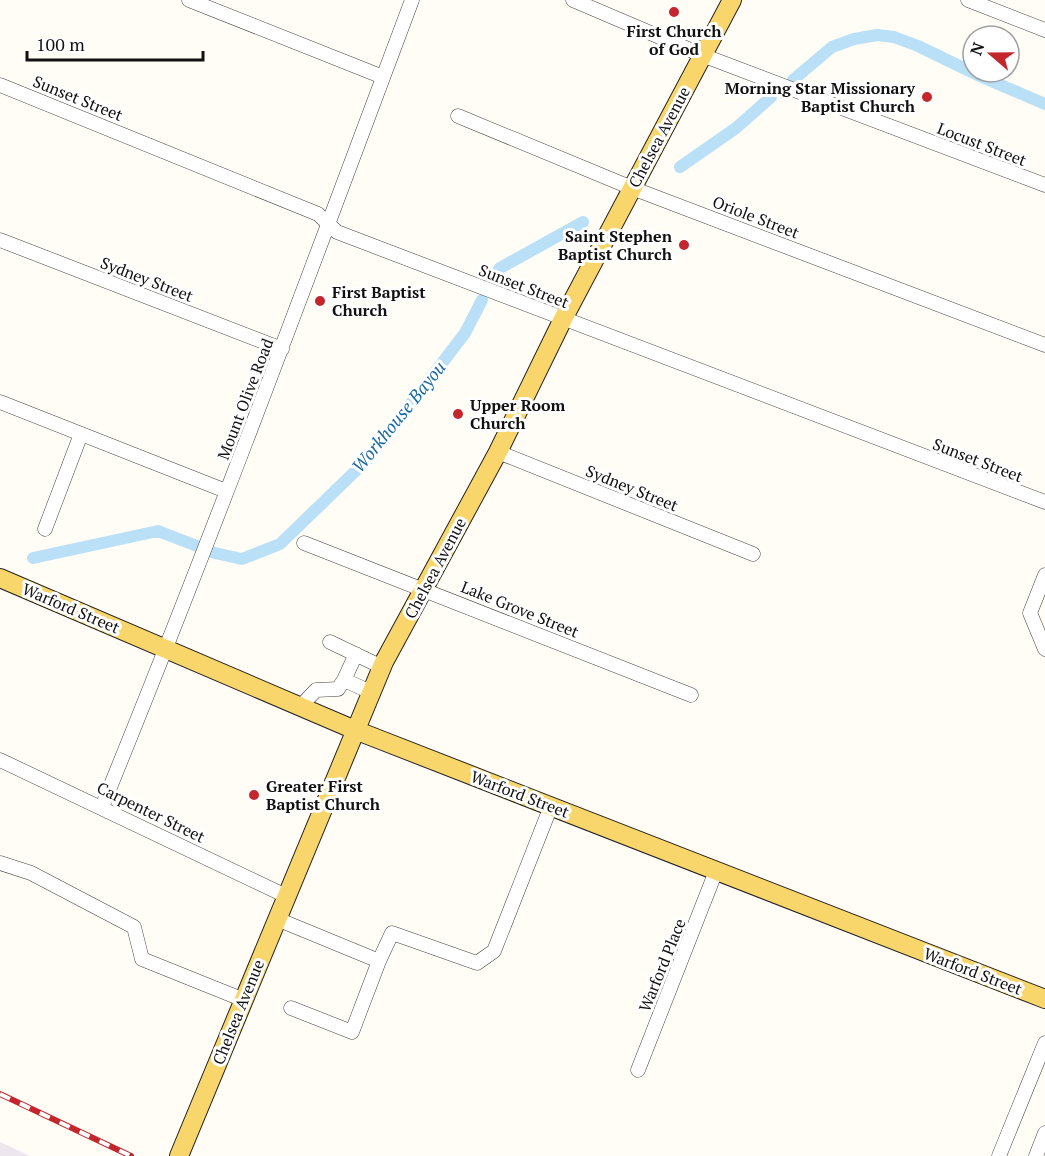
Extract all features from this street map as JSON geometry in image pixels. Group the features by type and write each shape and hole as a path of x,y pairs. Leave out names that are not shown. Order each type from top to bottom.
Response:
{"main road":[{"name":"Chelsea Avenue","path":"179,1156 382,667 498,452 563,319 732,0"},
{"name":"Warford Street","path":"0,578 355,729 1045,999"}],"street":[{"path":"189,0 383,77"},
{"name":"Mount Olive Road","path":"102,807 167,648 282,349 412,0"},
{"name":"Locust Street","path":"573,0 702,55 1045,185"},
{"path":"968,0 1045,30"},
{"name":"Sunset Street","path":"0,85 318,214 337,232 1045,502"},
{"name":"Oriole Street","path":"458,116 632,188 1045,345"},
{"name":"Sydney Street","path":"0,240 282,349"},
{"path":"0,402 226,491"},
{"path":"45,529 81,435"},
{"name":"Sydney Street","path":"498,452 753,554"},
{"name":"Lake Grove Street","path":"304,543 691,694"},
{"path":"1045,575 1030,613 1045,649"},
{"path":"330,642 382,667"},
{"path":"301,706 316,690 338,689 356,654"},
{"path":"344,680 371,692"},
{"name":"Carpenter Street","path":"0,760 286,896"},
{"path":"291,1008 352,1032 392,933 477,963 494,951 551,806"},
{"path":"0,863 31,873 134,927 142,959 244,1000"},
{"name":"Warford Place","path":"638,1070 716,871"},
{"path":"277,920 379,961"},
{"path":"999,1156 1045,1043"},
{"path":"1036,1156 1045,1133"}],"shaded area":[{"path":"0,1142 30,1156 0,1156"}],"waterway":[{"name":"Workhouse Bayou","path":"793,80 832,47 854,39 877,35 894,37 918,46 1045,104"},
{"name":"Workhouse Bayou","path":"680,167 736,128 771,97"},
{"name":"Workhouse Bayou","path":"493,278 500,268 583,222"},
{"name":"Workhouse Bayou","path":"33,558 158,531 215,553 242,559 280,544 371,456 465,333 482,300"}],"railway":[{"path":"0,1094 131,1156"}],"place":[{"name":"First Church of God","path":"674,12"},
{"name":"Morning Star Missionary Baptist Church","path":"927,97"},
{"name":"Saint Stephen Baptist Church","path":"684,245"},
{"name":"First Baptist Church","path":"320,301"},
{"name":"Upper Room Church","path":"458,414"},
{"name":"Greater First Baptist Church","path":"254,795"}]}
